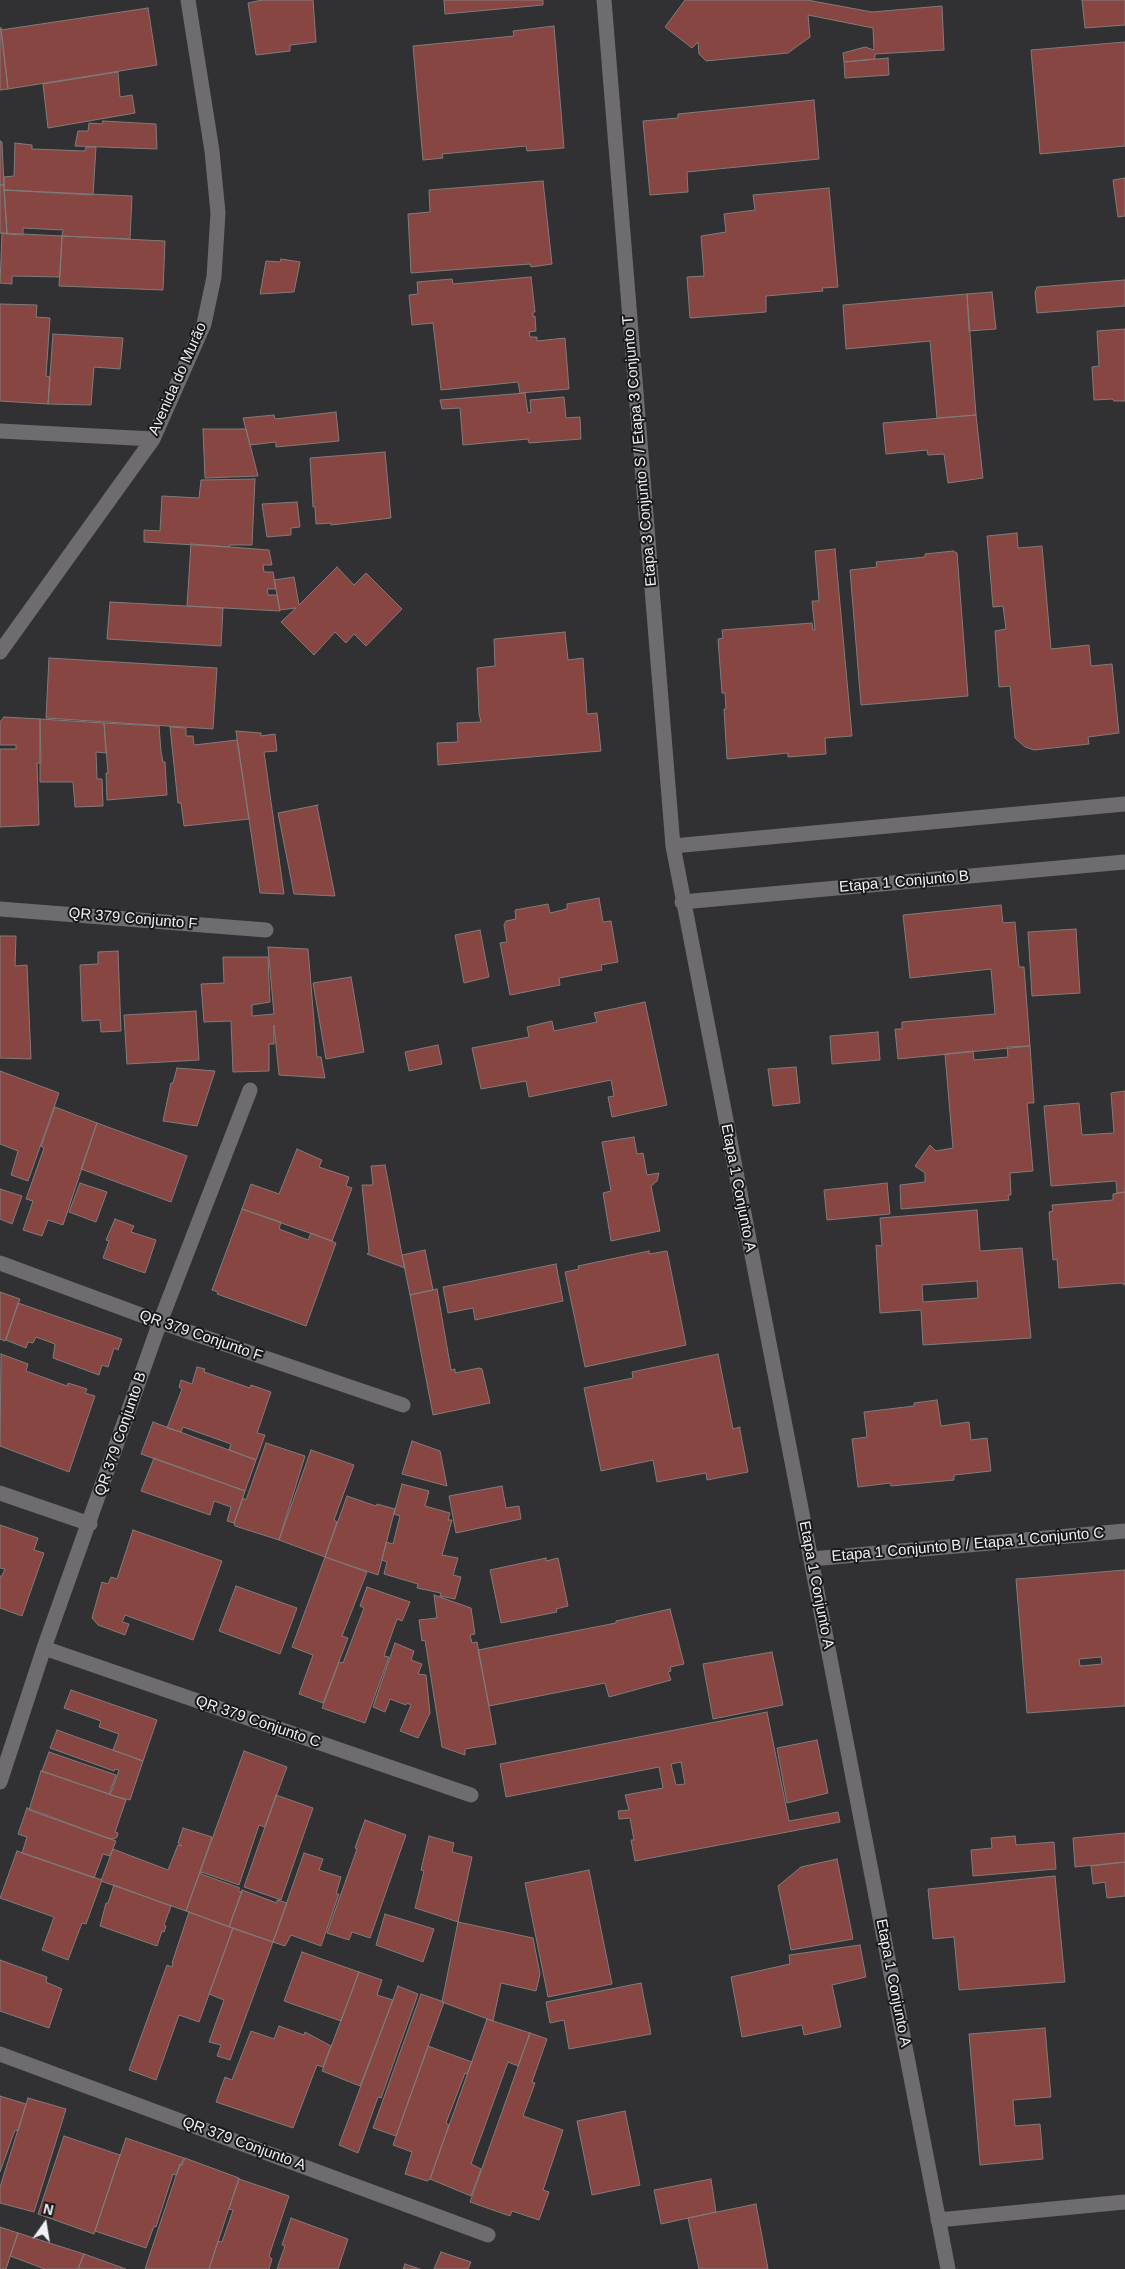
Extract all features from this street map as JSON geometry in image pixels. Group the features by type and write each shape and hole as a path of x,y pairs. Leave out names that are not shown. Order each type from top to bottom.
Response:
{"street":[{"name":"Avenida do Murão","path":"0,652 153,439 204,324 214,277 218,213 213,160 188,0"},
{"name":"Etapa 3 Conjunto S / Etapa 3 Conjunto T","path":"604,0 672,846 682,902"},
{"path":"0,432 153,439"},
{"path":"672,846 1125,804"},
{"name":"Etapa 1 Conjunto B","path":"682,902 1125,862"},
{"name":"Etapa 1 Conjunto A","path":"682,902 948,2269"},
{"name":"QR 379 Conjunto F","path":"0,909 266,930"},
{"name":"QR 379 Conjunto B","path":"0,1782 44,1648 90,1524 160,1322 250,1090"},
{"name":"QR 379 Conjunto F","path":"0,1263 160,1322 403,1405"},
{"path":"0,1493 90,1524"},
{"name":"Etapa 1 Conjunto B / Etapa 1 Conjunto C","path":"811,1559 1125,1531"},
{"name":"QR 379 Conjunto C","path":"44,1648 471,1795"},
{"name":"QR 379 Conjunto A","path":"0,2054 488,2235"},
{"path":"938,2220 1125,2202"}],"building":[{"path":"262,0 313,0 316,42 290,45 290,51 256,55 248,3"},
{"path":"444,0 543,0 543,5 445,14"},
{"path":"685,0 807,0 872,12 942,6 944,50 875,54 875,59 844,62 843,53 865,47 874,50 873,28 808,15 810,37 788,53 706,61 699,54 698,42 692,48 665,27"},
{"path":"1082,0 1125,0 1125,25 1085,28"},
{"path":"148,8 157,65 8,89 1,30"},
{"path":"554,26 564,148 527,151 526,146 442,154 443,158 423,160 413,46 514,36 513,31"},
{"path":"0,28 8,89 0,90"},
{"path":"1125,42 1125,146 1040,154 1031,50"},
{"path":"888,58 889,75 845,78 844,62"},
{"path":"118,72 120,97 132,95 135,113 48,128 43,84"},
{"path":"814,100 819,159 687,172 688,192 650,195 643,121 678,118 678,114"},
{"path":"103,121 156,124 157,149 75,146 78,131 88,131 89,123 102,124"},
{"path":"0,141 2,142 4,185 0,185"},
{"path":"15,143 32,145 32,149 85,151 86,147 96,147 93,195 4,190 4,177 14,176"},
{"path":"1125,178 1125,216 1118,217 1113,180"},
{"path":"543,181 552,264 531,267 530,264 411,273 408,214 430,212 429,190"},
{"path":"0,185 4,185 7,234 0,233"},
{"path":"829,188 838,287 822,288 823,291 766,296 766,312 690,318 687,277 704,276 701,236 726,232 724,214 755,210 753,195"},
{"path":"4,190 132,196 130,239 62,236 63,230 23,228 23,235 7,234"},
{"path":"2,233 62,236 60,277 12,276 12,284 0,283"},
{"path":"62,236 165,241 163,290 59,286"},
{"path":"281,259 300,262 294,292 260,294 266,261 280,262"},
{"path":"531,277 535,312 533,312 533,317 535,316 536,331 529,332 530,337 537,337 537,341 565,338 569,389 520,393 518,382 441,390 433,323 412,325 409,295 418,294 417,282 452,279 453,284"},
{"path":"1125,280 1125,306 1037,313 1035,293 1037,287"},
{"path":"992,292 996,329 969,331 967,294"},
{"path":"967,294 976,415 937,418 930,341 846,349 843,305"},
{"path":"0,304 37,305 36,317 50,318 46,376 50,377 48,404 0,401"},
{"path":"1125,329 1125,401 1114,401 1112,399 1094,400 1092,367 1099,366 1097,331"},
{"path":"53,334 123,338 120,369 94,367 91,405 48,404"},
{"path":"525,393 528,413 531,412 530,400 564,397 566,418 580,417 581,439 529,443 528,439 463,445 460,408 442,409 440,400"},
{"path":"336,412 339,441 276,447 276,442 250,445 243,418 274,415 275,419"},
{"path":"976,415 983,478 948,483 944,454 928,455 927,450 886,454 883,423"},
{"path":"203,429 246,429 258,476 205,478"},
{"path":"385,452 391,518 331,525 331,523 316,524 310,458"},
{"path":"255,479 252,545 230,545 229,547 144,542 144,530 160,531 162,496 199,498 201,480"},
{"path":"297,502 300,527 291,528 291,535 267,537 262,504"},
{"path":"1017,533 1018,548 1042,546 1051,649 1089,645 1091,666 1112,664 1119,733 1088,737 1089,744 1034,750 1025,747 1015,738 1010,686 999,687 995,631 1006,629 1003,606 993,607 987,536"},
{"path":"191,544 269,550 272,565 263,565 264,572 273,572 276,589 267,589 268,595 277,595 280,611 187,606"},
{"path":"835,549 852,736 825,738 826,754 788,757 788,753 727,759 725,693 722,693 718,639 723,638 722,630 812,623 813,630 815,630 812,601 819,601 815,551"},
{"path":"953,551 957,553 968,696 861,705 850,570 877,567 876,562 925,557 925,554"},
{"path":"337,567 354,585 366,573 402,609 366,646 354,634 346,643 335,632 314,655 281,622 296,608 280,610 274,580 294,577 299,605"},
{"path":"110,602 223,608 221,646 107,639"},
{"path":"565,632 568,660 583,658 587,714 597,713 601,751 438,765 437,743 458,742 457,723 481,722 477,668 495,666 494,639"},
{"path":"49,658 217,668 213,729 46,718"},
{"path":"4,717 40,719 41,763 37,763 39,825 0,827 0,749 16,749 16,745 0,745 0,722"},
{"path":"40,719 104,723 106,753 96,752 97,779 102,779 103,806 75,807 73,782 40,782"},
{"path":"104,723 159,726 161,752 163,762 165,762 167,795 107,800 106,773 108,773"},
{"path":"170,727 186,728 186,736 193,736 194,745 237,740 249,819 184,826 181,803 178,803"},
{"path":"236,731 261,733 261,736 275,734 277,751 264,752 284,894 260,893"},
{"path":"318,805 335,896 294,894 278,813"},
{"path":"599,898 603,922 611,921 618,962 601,965 602,970 559,978 560,985 510,995 500,943 507,942 504,925 506,921 516,919 515,910 548,904 550,913 567,909 567,904"},
{"path":"1001,905 1003,923 1015,922 1019,967 1024,967 1030,1046 898,1059 895,1029 902,1029 902,1022 995,1014 991,969 910,978 903,915"},
{"path":"1076,929 1080,993 1032,996 1028,932"},
{"path":"480,930 489,977 464,983 455,935"},
{"path":"0,936 16,936 15,966 27,965 31,1059 0,1058"},
{"path":"268,947 308,949 317,1057 321,1057 325,1078 279,1075 274,1025 274,1044 269,1044 269,1071 233,1072 231,1021 204,1022 201,984 224,983 223,957 268,957 270,1002 252,1005 252,1016 274,1014"},
{"path":"118,951 121,1031 101,1032 100,1020 82,1021 80,965 98,964 98,952"},
{"path":"351,977 364,1052 326,1059 313,983"},
{"path":"645,1002 667,1105 612,1117 608,1097 614,1096 611,1080 529,1097 526,1081 481,1089 472,1048 529,1037 527,1027 552,1021 554,1031 597,1022 594,1013"},
{"path":"196,1011 199,1060 127,1064 124,1015"},
{"path":"878,1032 880,1060 832,1064 830,1036"},
{"path":"438,1045 442,1064 409,1071 405,1052"},
{"path":"1030,1046 1034,1103 1027,1103 1033,1171 1010,1173 1011,1195 1008,1195 1009,1200 901,1209 900,1185 925,1182 925,1173 915,1166 930,1145 936,1151 953,1148 945,1054 973,1051 974,1060 1008,1057 1007,1047"},
{"path":"796,1067 800,1103 773,1106 768,1069"},
{"path":"177,1068 215,1071 197,1126 163,1121 171,1083 173,1083"},
{"path":"0,1071 59,1093 28,1181 11,1175 18,1151 0,1144"},
{"path":"1125,1091 1125,1192 1117,1193 1116,1181 1051,1186 1044,1106 1079,1103 1082,1135 1114,1133 1111,1093"},
{"path":"55,1107 97,1123 63,1225 48,1220 42,1236 23,1230 33,1201 26,1199 44,1148 41,1146"},
{"path":"97,1123 187,1156 171,1202 81,1169"},
{"path":"634,1137 637,1154 643,1153 647,1175 659,1173 657,1181 651,1186 660,1231 611,1241 603,1193 611,1191 602,1142"},
{"path":"297,1149 322,1160 319,1167 349,1177 346,1186 352,1188 332,1241 242,1209 251,1184 279,1194"},
{"path":"385,1165 405,1268 367,1254 369,1252 362,1185 373,1185 371,1166"},
{"path":"80,1183 107,1192 96,1222 69,1212"},
{"path":"887,1183 890,1214 827,1220 824,1190"},
{"path":"0,1189 22,1196 12,1224 0,1219"},
{"path":"1125,1192 1125,1285 1121,1283 1059,1288 1057,1259 1053,1260 1049,1212 1053,1211 1052,1205 1113,1200 1113,1194"},
{"path":"242,1209 281,1222 279,1229 308,1240 311,1233 336,1243 306,1326 217,1294 218,1292 212,1290"},
{"path":"977,1210 980,1251 1022,1248 1031,1338 923,1345 921,1310 880,1313 876,1245 882,1246 880,1218","holes":["977,1281 978,1298 923,1302 922,1285"]},
{"path":"115,1219 134,1226 131,1232 156,1240 145,1273 103,1258 109,1241 106,1240"},
{"path":"425,1250 433,1290 410,1295 402,1255"},
{"path":"649,1251 649,1254 667,1251 686,1345 585,1367 565,1272 579,1269 578,1266"},
{"path":"556,1264 563,1301 475,1320 473,1308 448,1313 443,1287"},
{"path":"437,1289 451,1370 455,1369 455,1373 482,1369 490,1403 433,1415 410,1295"},
{"path":"0,1292 20,1299 5,1341 0,1339"},
{"path":"18,1303 122,1339 118,1350 114,1348 108,1367 102,1365 99,1375 53,1358 55,1344 36,1337 33,1343 28,1342 26,1348 6,1340"},
{"path":"1,1354 28,1364 26,1371 67,1386 68,1383 87,1389 85,1393 95,1396 69,1472 0,1446"},
{"path":"718,1354 733,1429 740,1427 748,1472 707,1480 706,1473 657,1482 653,1460 601,1471 584,1388 633,1378 632,1372"},
{"path":"197,1367 205,1369 204,1372 250,1388 251,1385 271,1392 257,1433 265,1435 256,1460 229,1450 231,1444 183,1427 181,1432 167,1428 182,1389 179,1387 181,1380 192,1384"},
{"path":"937,1400 941,1426 969,1422 971,1440 987,1438 991,1471 954,1475 954,1480 891,1486 890,1483 858,1487 852,1439 867,1437 864,1412 914,1406 914,1403"},
{"path":"153,1422 256,1460 245,1491 141,1454"},
{"path":"412,1441 440,1451 447,1486 402,1474"},
{"path":"266,1443 305,1456 279,1540 235,1526 234,1523 243,1498 246,1500"},
{"path":"311,1450 354,1465 334,1520 337,1522 325,1557 279,1540"},
{"path":"154,1458 245,1491 234,1523 227,1521 231,1507 214,1501 210,1515 141,1491"},
{"path":"402,1484 429,1491 425,1506 450,1513 448,1520 452,1520 442,1555 458,1558 453,1575 461,1577 455,1599 440,1596 441,1593 417,1588 418,1584 384,1574 387,1562 382,1560 386,1542 393,1544 400,1516 394,1514"},
{"path":"502,1486 506,1508 519,1506 521,1519 456,1533 449,1496"},
{"path":"347,1496 376,1506 377,1504 395,1509 378,1575 325,1557"},
{"path":"0,1525 38,1538 34,1550 44,1553 22,1616 0,1608 0,1576 2,1576 5,1569 0,1568"},
{"path":"133,1530 222,1561 193,1640 125,1615 122,1622 129,1624 125,1635 98,1625 92,1618 102,1582 108,1584 111,1577 117,1579"},
{"path":"325,1557 367,1572 342,1636 348,1638 323,1703 299,1694 313,1655 292,1647"},
{"path":"546,1558 546,1561 558,1558 568,1606 556,1609 557,1612 501,1623 490,1570"},
{"path":"1125,1570 1125,1706 1027,1713 1016,1579","holes":["1101,1657 1102,1664 1080,1666 1079,1659"]},
{"path":"236,1586 297,1608 280,1654 219,1631"},
{"path":"367,1587 410,1602 402,1621 397,1619 384,1656 389,1657 365,1723 322,1708 339,1662 343,1663 364,1608 360,1606"},
{"path":"434,1595 471,1608 475,1634 470,1635 472,1643 477,1642 496,1744 465,1749 465,1755 442,1747 425,1640 422,1641 419,1620 437,1618"},
{"path":"670,1609 684,1664 670,1667 671,1671 668,1672 671,1680 609,1697 605,1683 489,1706 478,1650 616,1623 616,1621"},
{"path":"395,1643 414,1651 411,1660 422,1664 418,1674 426,1675 430,1713 418,1738 400,1731 411,1705 390,1699 385,1712 373,1707"},
{"path":"772,1652 783,1705 713,1719 703,1664"},
{"path":"71,1690 157,1720 143,1761 113,1750 119,1734 99,1727 101,1721 64,1708"},
{"path":"767,1712 789,1821 838,1812 840,1822 635,1861 631,1840 634,1840 630,1818 619,1819 618,1811 629,1810 625,1795 663,1788 659,1767 506,1797 500,1764","holes":["681,1762 685,1784 676,1785 671,1764"]},
{"path":"57,1730 143,1761 130,1800 110,1795 119,1770 115,1769 114,1771 50,1748"},
{"path":"817,1740 828,1793 787,1803 777,1748"},
{"path":"244,1751 287,1767 265,1827 259,1825 239,1885 201,1872 201,1874 240,1888 238,1891 242,1892 229,1927 186,1911"},
{"path":"49,1752 116,1775 109,1794 42,1771"},
{"path":"41,1771 126,1800 115,1832 118,1833 117,1837 114,1839 107,1838 29,1810"},
{"path":"276,1795 313,1808 281,1900 244,1887"},
{"path":"27,1808 116,1841 110,1856 103,1854 94,1878 22,1853 27,1837 18,1834"},
{"path":"365,1820 406,1835 370,1938 352,1932 349,1940 327,1933 357,1849 355,1848"},
{"path":"183,1828 212,1837 186,1911 101,1881 113,1849 168,1870 178,1845 182,1846 178,1843"},
{"path":"1125,1833 1125,1862 1075,1867 1073,1838"},
{"path":"429,1836 454,1843 452,1852 472,1857 458,1922 415,1908 424,1871 421,1870"},
{"path":"1015,1836 1016,1845 1054,1842 1056,1869 973,1876 971,1850 992,1848 991,1838"},
{"path":"17,1851 102,1880 86,1924 82,1923 68,1960 42,1950 54,1917 0,1898"},
{"path":"304,1853 323,1859 319,1870 341,1877 336,1894 339,1894 321,1946 291,1935 285,1946 273,1942"},
{"path":"837,1859 853,1939 791,1950 778,1886 801,1867"},
{"path":"1125,1862 1125,1896 1107,1898 1105,1882 1093,1884 1091,1866"},
{"path":"589,1870 612,1984 548,1997 525,1883"},
{"path":"1055,1876 1065,1982 959,1990 954,1937 933,1939 928,1889"},
{"path":"114,1885 171,1906 164,1925 166,1926 164,1932 162,1931 157,1946 100,1926 106,1903 108,1903"},
{"path":"242,1890 277,1903 277,1900 287,1903 273,1942 229,1927"},
{"path":"189,1912 233,1928 199,2022 179,2015 156,2080 129,2070 167,1965 172,1967"},
{"path":"385,1914 434,1929 423,1962 376,1945"},
{"path":"458,1922 533,1938 540,1974 536,1991 501,1983 493,2021 442,2002"},
{"path":"233,1928 273,1942 230,2060 217,2056 221,2045 209,2042 224,2000 209,1994"},
{"path":"860,1945 866,1977 832,1985 841,2027 804,2035 802,2025 742,2037 731,1977 790,1964 789,1955"},
{"path":"302,1952 359,1972 341,2021 284,2001"},
{"path":"0,1960 47,1977 46,1982 62,1989 49,2028 0,2011"},
{"path":"359,1972 382,1980 377,1995 393,2000 360,2086 322,2071"},
{"path":"641,1983 651,2034 569,2049 564,2020 550,2023 546,2002"},
{"path":"398,1986 418,1994 381,2098 378,2097 358,2153 339,2145"},
{"path":"421,1994 444,2002 396,2136 373,2128"},
{"path":"487,2019 530,2033 518,2066 508,2062 471,2164 481,2169 471,2196 430,2179"},
{"path":"279,2026 304,2035 305,2032 331,2046 323,2067 317,2065 293,2128 216,2102 225,2077 232,2080 251,2031 274,2039"},
{"path":"1045,2028 1051,2097 1013,2100 1015,2126 1040,2124 1043,2159 980,2165 969,2034"},
{"path":"530,2033 547,2039 532,2082 535,2083 523,2116 563,2130 543,2190 549,2192 539,2220 512,2211 510,2216 470,2202"},
{"path":"428,2046 472,2062 467,2074 465,2073 446,2123 449,2125 430,2179 427,2181 405,2174 412,2152 393,2145"},
{"path":"0,2096 26,2104 18,2131 15,2130 0,2172"},
{"path":"28,2098 66,2109 34,2212 0,2203 0,2187"},
{"path":"625,2111 640,2185 592,2195 577,2121"},
{"path":"64,2136 120,2155 94,2234 38,2214"},
{"path":"126,2138 184,2158 176,2175 173,2174 156,2227 154,2226 146,2248 95,2231"},
{"path":"185,2158 239,2178 209,2269 145,2269 180,2164 182,2165"},
{"path":"239,2179 289,2196 269,2256 272,2259 269,2269 209,2269 218,2241 222,2242 233,2210 229,2209"},
{"path":"711,2179 716,2212 661,2224 654,2190"},
{"path":"756,2204 768,2269 699,2269 688,2218"},
{"path":"291,2218 348,2239 338,2269 277,2269 285,2246 282,2245"},
{"path":"0,2227 18,2233 6,2269 0,2269"},
{"path":"18,2233 84,2254 78,2269 45,2269 10,2256"},
{"path":"441,2252 471,2262 468,2269 434,2269"},
{"path":"84,2254 87,2255 126,2269 78,2269"},
{"path":"405,2264 420,2269 403,2269"}]}
